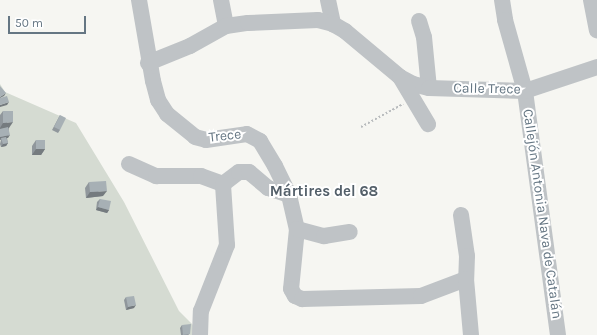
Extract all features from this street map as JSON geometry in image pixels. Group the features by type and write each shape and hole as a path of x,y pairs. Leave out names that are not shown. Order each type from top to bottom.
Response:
{"street":[{"name":"Trece","path":"139,0 148,63 158,100 167,114 195,136 206,140 247,134 260,141 289,195 297,229 291,289 295,296 302,299 421,296 466,279"},
{"path":"221,0 226,26"},
{"path":"328,0 333,24"},
{"name":"Callejón Antonia Nava de Catalán","path":"502,0 505,20 525,91 558,335"},
{"path":"591,0 597,30"},
{"path":"148,63 190,46 226,26 294,20 318,20 333,24 346,31 400,77 428,124"},
{"path":"419,21 424,37 429,88"},
{"name":"Calle Trece","path":"400,77 429,88 525,91 597,67"},
{"path":"129,164 156,176 201,176 222,184"},
{"path":"222,184 239,172 249,172 268,188 289,195"},
{"path":"200,335 201,311 227,245 222,184"},
{"path":"461,215 467,256 466,279 471,335"},
{"path":"297,229 324,236 350,232"}],"path":[{"path":"361,127 413,99"}],"shaded area":[{"path":"0,84 5,92 76,123 124,202 179,311 203,335 0,335"}],"building":[{"path":"0,86 6,93 0,97"},
{"path":"7,96 9,102 0,105 0,98"},
{"path":"3,111 13,111 13,122 3,123"},
{"path":"60,115 66,118 60,130 54,127"},
{"path":"8,127 10,135 0,137 0,129"},
{"path":"6,137 8,143 3,144 1,138"},
{"path":"36,140 45,140 45,149 36,149"},
{"path":"106,181 107,191 90,192 89,182"},
{"path":"100,199 111,201 109,210 98,207"},
{"path":"134,296 136,305 128,307 126,297"},
{"path":"191,324 190,334 183,335 182,325"}],"district":[{"name":"Mártires del 68","path":"324,192"}]}
